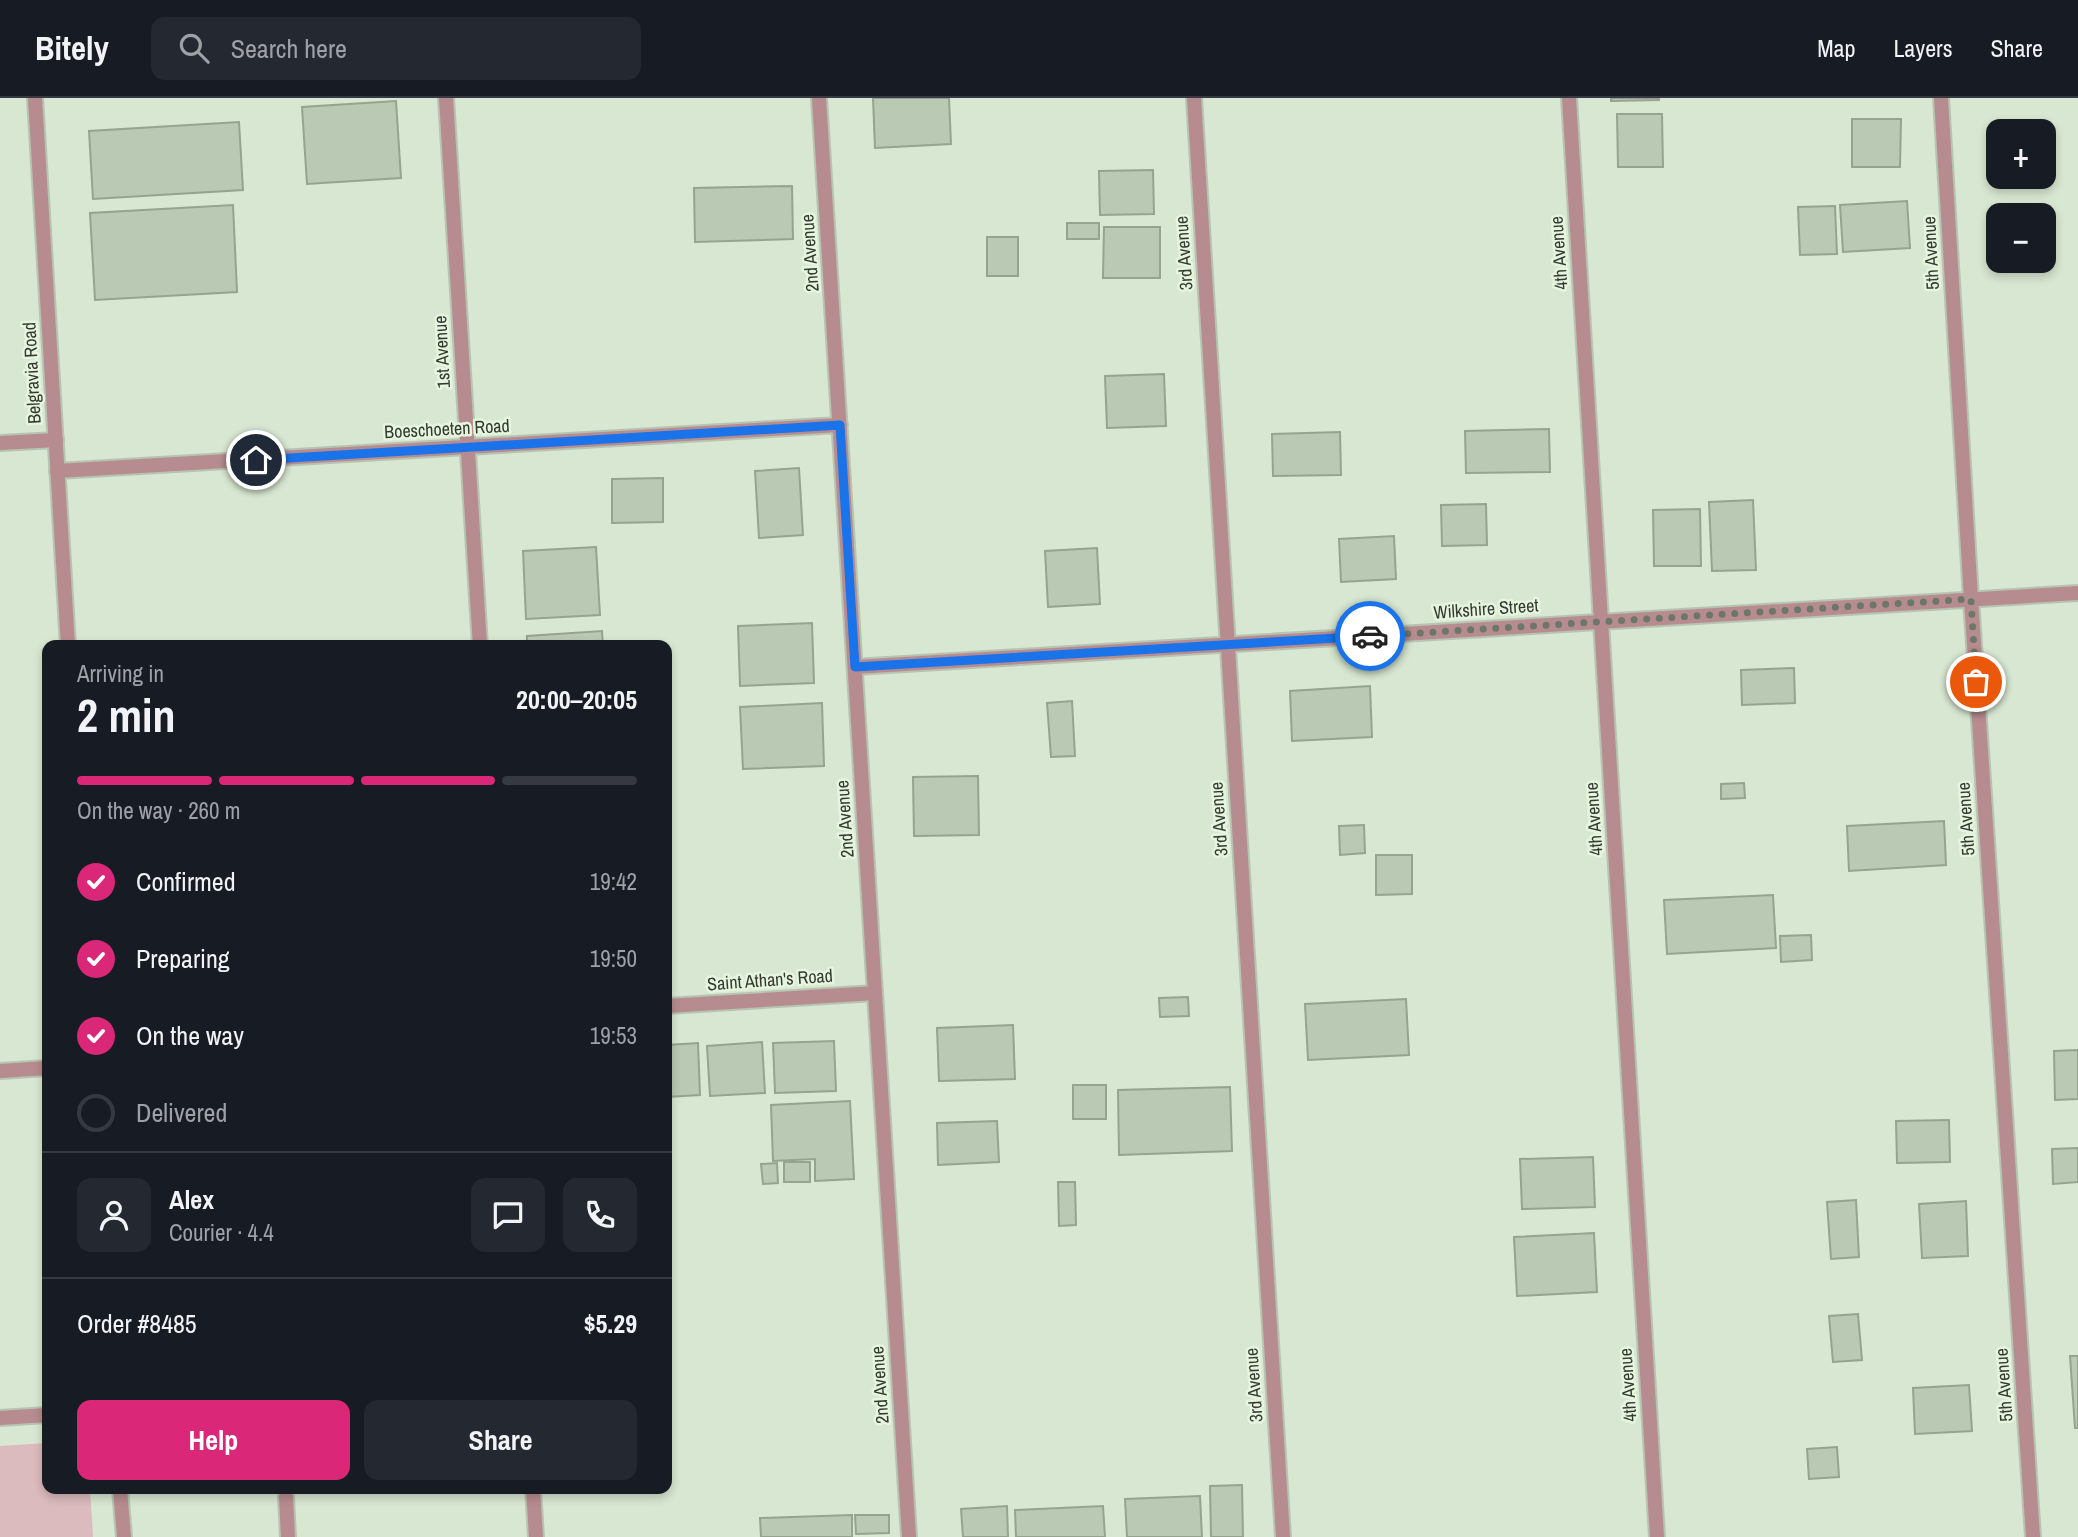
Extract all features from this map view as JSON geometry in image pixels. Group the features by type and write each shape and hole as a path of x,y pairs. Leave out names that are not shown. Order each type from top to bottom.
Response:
{"street":[{"name":"Belgravia Road","path":"35,98 68,640"},
{"name":"1st Avenue","path":"446,98 481,640"},
{"name":"2nd Avenue","path":"819,98 909,1537"},
{"name":"3rd Avenue","path":"1194,98 1283,1537"},
{"name":"4th Avenue","path":"1569,98 1657,1537"},
{"name":"5th Avenue","path":"1941,98 2033,1537"},
{"name":"Boeschoeten Road","path":"57,471 840,425"},
{"path":"0,443 56,440"},
{"name":"Wilkshire Street","path":"855,667 2078,593"},
{"name":"Saint Athan's Road","path":"672,1006 875,993"},
{"path":"0,1071 42,1068"},
{"path":"0,1418 42,1415"},
{"path":"120,1494 124,1537"},
{"path":"533,1494 536,1537"},
{"path":"286,1497 288,1537"}],"shaded area":[{"path":"42,1443 42,1494 90,1494 93,1537 0,1537 0,1446"}],"building":[{"path":"873,98 949,98 951,144 875,148"},
{"path":"1611,98 1659,98 1659,100 1611,101"},
{"path":"396,101 401,178 307,184 302,107"},
{"path":"1617,114 1662,114 1663,167 1618,167"},
{"path":"1852,119 1901,119 1900,167 1852,167"},
{"path":"239,122 243,190 93,199 89,131"},
{"path":"1153,170 1154,214 1100,215 1099,171"},
{"path":"792,186 793,239 695,242 694,188"},
{"path":"1907,201 1910,248 1843,252 1840,205"},
{"path":"233,205 237,292 95,300 90,213"},
{"path":"1835,206 1837,254 1800,255 1798,207"},
{"path":"1067,223 1099,223 1099,239 1067,239"},
{"path":"1104,227 1160,227 1160,278 1103,278"},
{"path":"987,237 1018,237 1018,276 987,276"},
{"path":"1164,374 1166,426 1107,428 1105,376"},
{"path":"1549,429 1550,472 1466,473 1465,431"},
{"path":"1340,432 1341,475 1273,476 1272,434"},
{"path":"799,468 803,535 759,538 755,471"},
{"path":"663,478 663,522 612,523 612,479"},
{"path":"1753,500 1756,570 1712,571 1709,502"},
{"path":"1486,504 1487,545 1442,546 1441,505"},
{"path":"1700,509 1701,566 1654,566 1653,510"},
{"path":"1394,536 1396,579 1341,582 1339,539"},
{"path":"596,547 600,615 526,619 523,551"},
{"path":"1097,548 1100,604 1048,607 1045,551"},
{"path":"812,623 814,683 740,686 738,626"},
{"path":"602,631 603,640 527,640 527,636"},
{"path":"1794,668 1795,703 1742,705 1741,670"},
{"path":"1370,686 1372,737 1292,741 1290,691"},
{"path":"1072,701 1075,756 1051,757 1047,703"},
{"path":"822,703 824,766 743,769 740,707"},
{"path":"978,776 979,835 914,836 913,777"},
{"path":"1744,783 1745,798 1721,799 1721,784"},
{"path":"1944,821 1946,865 1849,871 1847,826"},
{"path":"1364,825 1365,853 1340,855 1339,826"},
{"path":"1376,855 1412,855 1412,894 1376,895"},
{"path":"1773,895 1776,948 1667,954 1664,900"},
{"path":"1811,935 1812,960 1781,962 1780,936"},
{"path":"1188,997 1189,1016 1160,1017 1159,998"},
{"path":"1406,999 1409,1055 1308,1060 1305,1004"},
{"path":"1013,1025 1015,1079 939,1081 937,1028"},
{"path":"834,1041 836,1091 775,1093 773,1043"},
{"path":"762,1042 765,1093 710,1096 707,1046"},
{"path":"698,1043 700,1095 672,1097 672,1045"},
{"path":"2078,1050 2078,1099 2055,1100 2054,1051"},
{"path":"1073,1085 1106,1085 1106,1119 1073,1119"},
{"path":"1230,1087 1232,1151 1119,1155 1118,1090"},
{"path":"850,1101 854,1179 815,1181 815,1159 773,1161 771,1105"},
{"path":"1949,1120 1950,1162 1897,1163 1896,1121"},
{"path":"997,1121 999,1162 938,1165 937,1123"},
{"path":"2078,1148 2078,1182 2053,1184 2052,1149"},
{"path":"1593,1157 1595,1207 1522,1209 1520,1159"},
{"path":"784,1162 810,1162 810,1182 784,1182"},
{"path":"777,1163 778,1183 763,1184 761,1164"},
{"path":"1058,1182 1075,1182 1076,1225 1059,1226"},
{"path":"1856,1200 1859,1257 1831,1259 1827,1202"},
{"path":"1966,1201 1968,1256 1922,1258 1919,1204"},
{"path":"1594,1233 1597,1292 1517,1296 1514,1237"},
{"path":"1858,1314 1862,1360 1833,1362 1829,1316"},
{"path":"2070,1356 2078,1356 2078,1428 2075,1428"},
{"path":"1969,1385 1972,1431 1915,1434 1913,1388"},
{"path":"1837,1447 1839,1477 1809,1479 1807,1449"},
{"path":"1242,1485 1243,1537 1211,1537 1210,1486"},
{"path":"1200,1496 1202,1537 1127,1537 1125,1499"},
{"path":"1007,1506 1008,1537 963,1537 961,1509"},
{"path":"1103,1506 1105,1537 1016,1537 1015,1510"},
{"path":"852,1515 852,1537 761,1537 760,1518"},
{"path":"855,1515 889,1515 889,1533 856,1534"}],"way so far":[{"path":"1370,636 1971,599 1976,682"}],"route":[{"path":"256,460 840,425 855,667 1370,636"}]}
